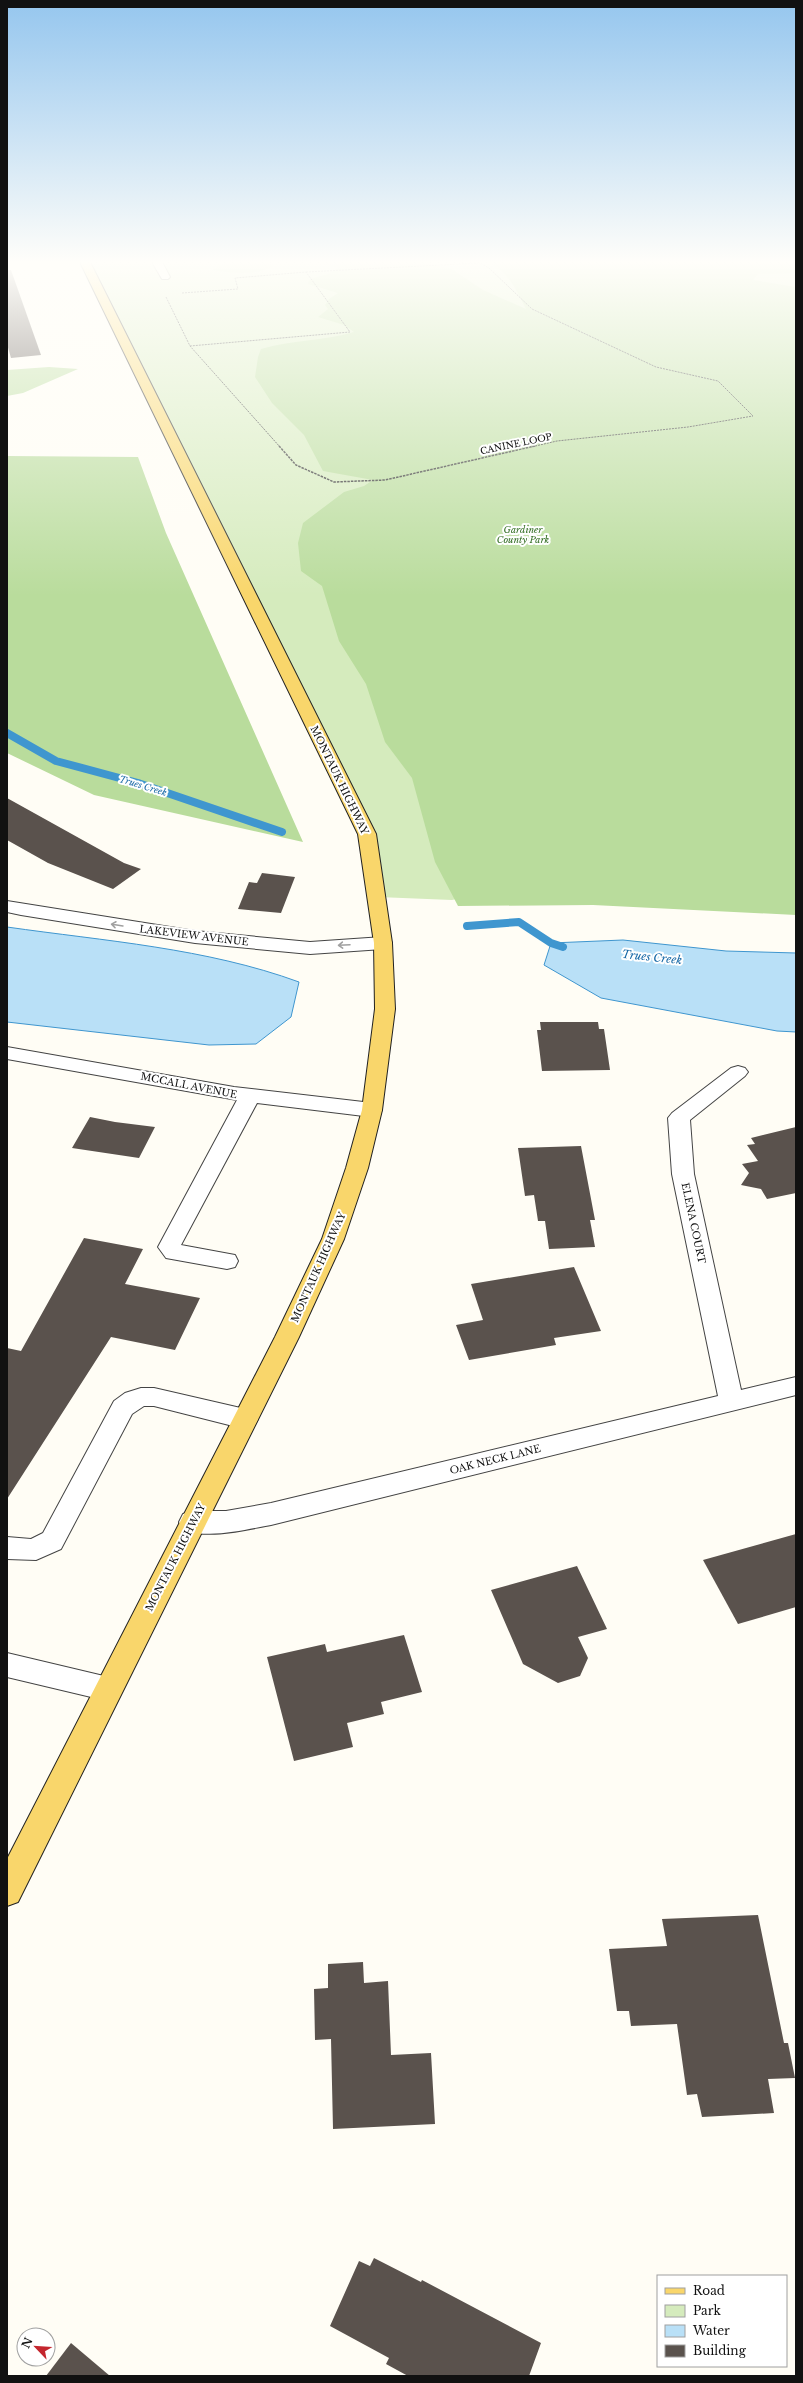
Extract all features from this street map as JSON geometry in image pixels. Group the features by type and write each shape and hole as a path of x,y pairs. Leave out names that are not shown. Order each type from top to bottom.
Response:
{"main road":[{"name":"MONTAUK HIGHWAY","path":"7,1891 192,1522 312,1288 333,1239 357,1168 372,1110 385,1009 383,943 367,834 140,373"}],"street":[{"name":"LAKEVIEW AVENUE","path":"7,906 21,910 195,937 310,948 383,943"},
{"name":"MCCALL AVENUE","path":"7,1053 250,1096 315,1106 372,1110"},
{"name":"ELENA COURT","path":"731,1401 684,1174 679,1118 738,1072"},
{"path":"227,1261 174,1252 169,1246 250,1096"},
{"name":"OAK NECK LANE","path":"192,1522 226,1522 271,1514 796,1386"},
{"path":"7,1548 27,1552 43,1548 52,1541 123,1408 130,1401 144,1396 154,1397 246,1419"},
{"path":"7,1666 108,1689"}],"path":[{"name":"CANINE LOOP","path":"214,373 296,465 334,482 385,480 557,442 688,427 753,416 718,381 683,373"}],"green space":[{"path":"7,373 68,373 23,393 7,396"},
{"name":"Gardiner County Park","path":"140,373 796,373 796,828 452,900 378,897 364,829"},
{"name":"Gardiner County Park","path":"256,373 796,373 796,915 593,905 458,906 435,862 412,778 385,742 366,684 339,641 322,586 301,571 298,543 303,523 344,492 364,486 373,480 323,471 304,435 272,403 255,377"},
{"path":"7,456 138,457 166,533 303,842 94,795 7,753"}],"water":[{"path":"7,927 192,953 264,970 299,982 291,1017 256,1044 209,1045 7,1022"},
{"path":"623,940 726,951 796,953 796,1032 777,1031 601,998 544,965 551,943"}],"building":[{"path":"7,798 124,863 141,869 113,889 48,863 7,840"},
{"path":"262,873 295,877 281,913 238,909 249,882 257,883"},
{"path":"540,1022 598,1022 599,1029 604,1029 610,1070 542,1071 537,1030 541,1030"},
{"path":"90,1117 155,1127 139,1158 72,1148"},
{"path":"796,1127 796,1193 767,1199 761,1189 741,1185 749,1173 742,1164 758,1161 747,1145 755,1144 751,1138"},
{"path":"581,1146 595,1220 590,1220 595,1247 549,1249 545,1221 538,1221 534,1195 525,1196 518,1148"},
{"path":"84,1238 143,1249 125,1284 200,1298 175,1350 111,1337 7,1499 7,1348 21,1351"},
{"path":"574,1267 601,1331 554,1338 556,1345 469,1360 456,1325 483,1320 471,1284"},
{"path":"796,1534 796,1607 738,1624 703,1560"},
{"path":"577,1566 607,1629 578,1637 588,1658 580,1676 558,1683 523,1664 491,1590"},
{"path":"404,1635 422,1692 381,1702 384,1714 347,1723 353,1747 294,1761 267,1657 325,1644 327,1652"},
{"path":"758,1915 784,2043 788,2043 795,2078 768,2079 774,2113 702,2117 697,2094 687,2095 677,2024 631,2026 629,2011 617,2011 609,1949 667,1946 662,1919"},
{"path":"363,1962 364,1983 388,1981 391,2055 431,2053 435,2124 333,2129 331,2039 315,2040 314,1989 328,1988 328,1964"},
{"path":"374,2258 421,2282 422,2280 541,2343 529,2376 408,2376 386,2364 389,2358 330,2326 359,2261 370,2266"},
{"path":"71,2343 110,2376 46,2376 53,2367 56,2367 56,2363"}],"waterway":[{"name":"Trues Creek","path":"7,733 56,761 138,783 282,832"},
{"name":"Trues Creek","path":"467,926 519,922 551,943 563,947"}]}
